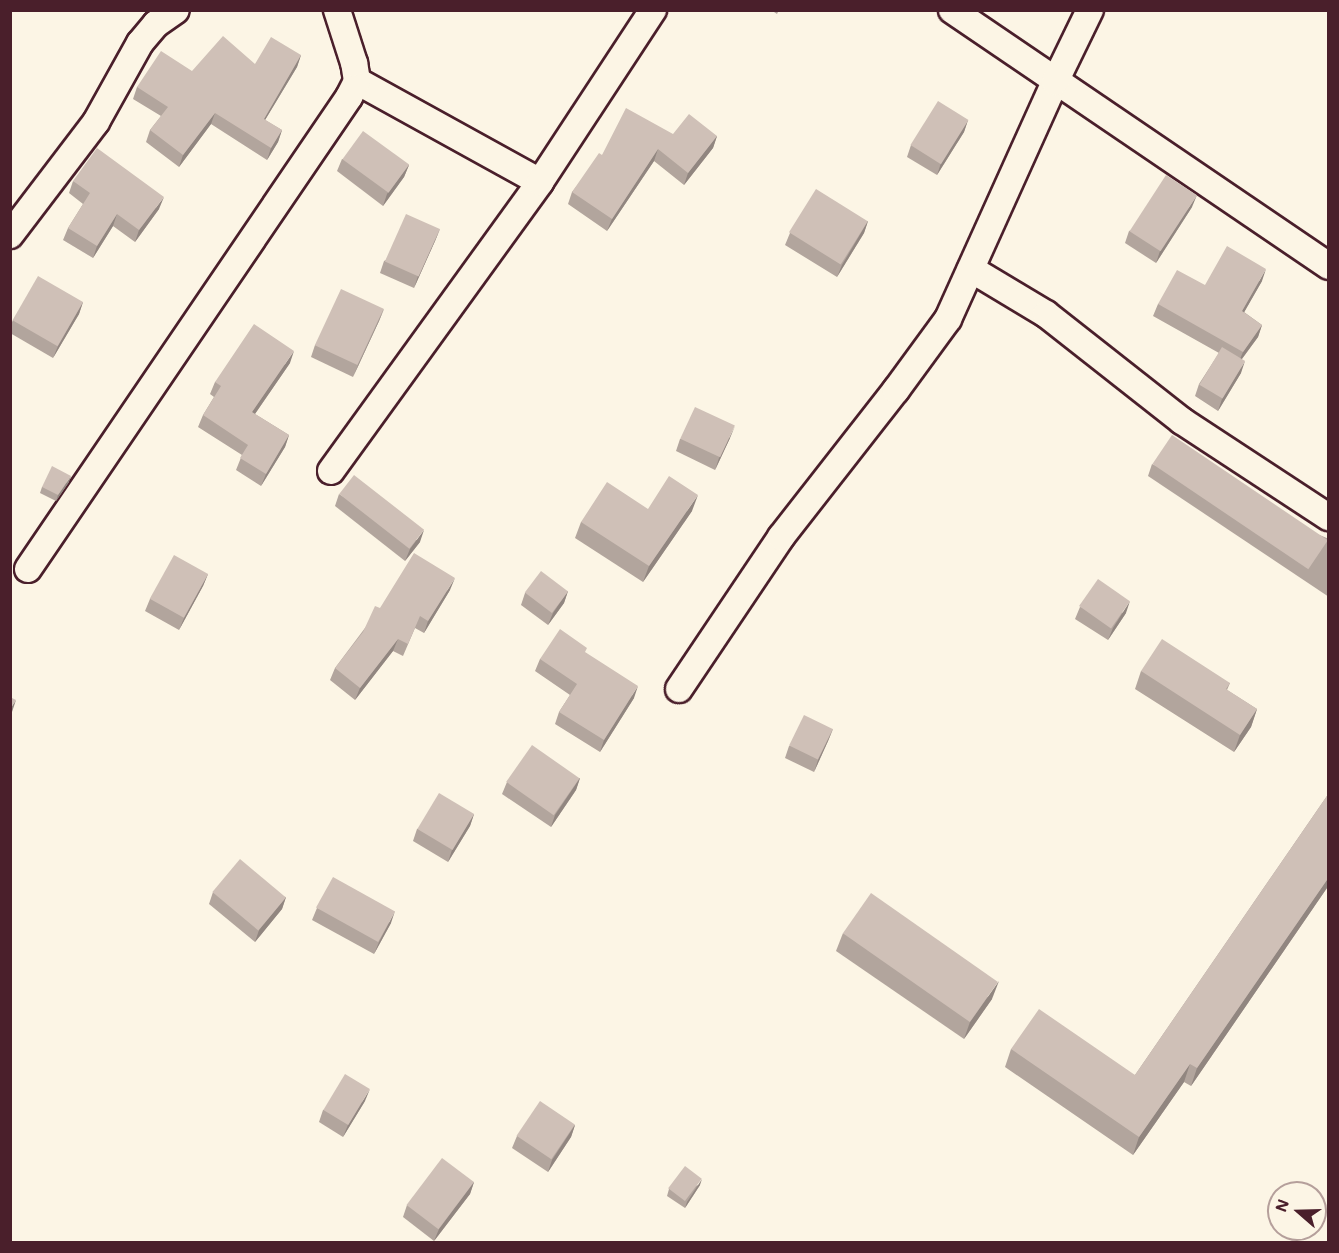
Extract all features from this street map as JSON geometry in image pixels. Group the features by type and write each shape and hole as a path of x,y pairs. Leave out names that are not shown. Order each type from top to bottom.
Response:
{"street":[{"path":"10,235 96,122 140,42 156,24 176,10"},
{"path":"28,569 357,81 354,63 337,10"},
{"path":"331,471 540,182 652,10"},
{"path":"952,10 1329,266"},
{"path":"679,689 781,537 897,390 948,319 1090,10"},
{"path":"357,81 540,182"},
{"path":"970,269 1046,314 1182,421 1329,517"}],"building":[{"path":"223,36 255,64 271,37 301,55 264,119 282,130 271,148 215,113 183,155 150,130 168,107 137,87 161,51 192,71"},
{"path":"938,101 969,120 941,164 910,145"},
{"path":"626,108 673,134 689,114 717,136 688,173 658,149 612,219 572,192 599,153 602,155"},
{"path":"363,131 409,165 389,193 342,159"},
{"path":"97,148 164,197 139,230 117,214 97,246 68,228 90,193 73,181"},
{"path":"1166,175 1197,195 1161,251 1130,231"},
{"path":"816,189 868,221 841,265 789,232"},
{"path":"406,214 440,229 419,277 385,262"},
{"path":"1227,246 1266,269 1242,311 1262,325 1243,352 1158,304 1177,270 1205,285"},
{"path":"38,276 83,302 58,346 12,320"},
{"path":"341,289 384,309 357,365 315,345"},
{"path":"254,324 294,351 252,412 289,435 266,474 240,458 248,445 203,415 221,386 215,382"},
{"path":"1222,347 1245,361 1222,399 1199,385"},
{"path":"695,407 735,426 720,457 680,439"},
{"path":"1172,435 1328,540 1308,569 1152,464"},
{"path":"52,466 71,476 58,495 42,487"},
{"path":"354,475 424,530 409,549 339,494"},
{"path":"669,476 698,495 649,566 581,522 607,482 648,509"},
{"path":"414,553 455,578 428,621 420,616 408,644 398,639 360,688 335,668 363,632 375,606 380,608"},
{"path":"174,555 208,574 184,618 150,599"},
{"path":"541,571 568,591 552,613 525,593"},
{"path":"1098,579 1130,601 1111,628 1079,606"},
{"path":"560,629 587,648 585,652 638,686 604,740 559,712 577,684 540,659"},
{"path":"1162,639 1230,683 1226,689 1257,709 1240,735 1141,671"},
{"path":"10,697 16,700 10,709"},
{"path":"804,715 833,729 818,760 789,746"},
{"path":"532,745 580,778 554,815 506,782"},
{"path":"439,793 474,814 453,850 417,829"},
{"path":"1329,793 1329,877 1197,1068 1190,1064 1139,1137 1011,1049 1039,1009 1135,1075"},
{"path":"240,859 286,898 258,931 212,892"},
{"path":"333,877 395,911 378,942 316,908"},
{"path":"871,893 998,982 970,1022 843,933"},
{"path":"345,1074 370,1089 348,1125 323,1110"},
{"path":"540,1101 575,1124 551,1159 517,1136"},
{"path":"442,1158 474,1182 438,1229 406,1205"},
{"path":"685,1166 702,1179 685,1201 668,1188"}]}
